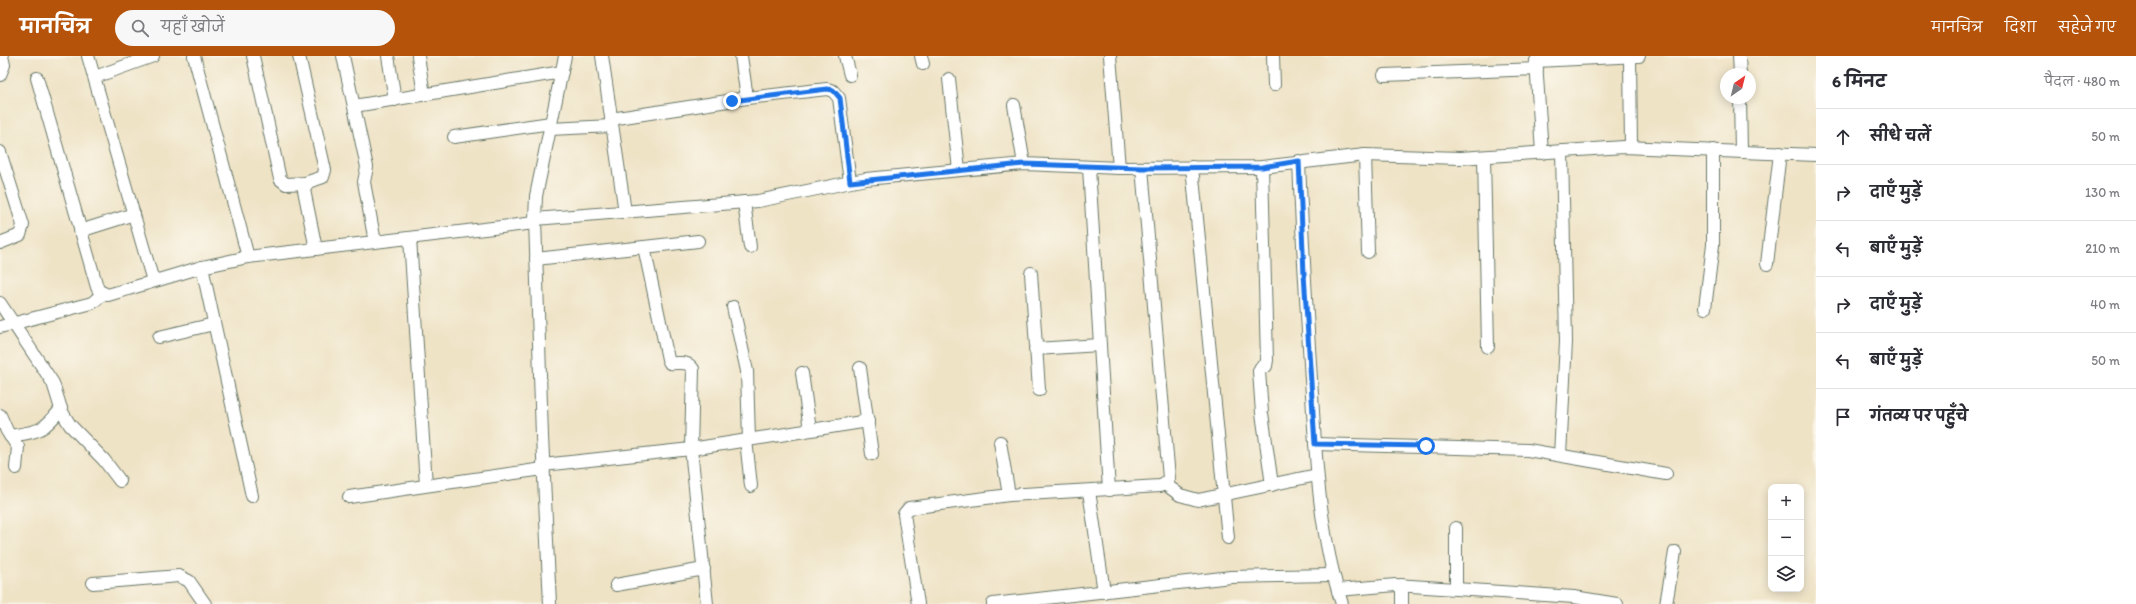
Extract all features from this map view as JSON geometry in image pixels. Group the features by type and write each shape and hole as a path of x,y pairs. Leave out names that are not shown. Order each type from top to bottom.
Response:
{"street":[{"path":"0,75 4,65 2,56"},
{"path":"88,56 153,281"},
{"path":"95,77 153,56"},
{"path":"194,56 248,257"},
{"path":"253,56 280,178 286,184 307,183 323,177 325,170 299,56"},
{"path":"343,56 367,167 364,182 375,242"},
{"path":"388,56 395,100"},
{"path":"418,56 424,95"},
{"path":"550,604 543,467 535,221 536,196 566,56"},
{"path":"602,56 625,212"},
{"path":"741,56 747,98"},
{"path":"845,56 850,75"},
{"path":"1110,56 1119,168"},
{"path":"1273,56 1274,85"},
{"path":"1384,75 1536,62 1635,56 1631,148"},
{"path":"1739,56 1740,68"},
{"path":"1536,62 1542,153"},
{"path":"354,106 562,72"},
{"path":"37,78 97,287 103,294 108,295 202,267 248,257 410,238 535,221 744,202 850,182 1024,164 1089,168 1262,167 1299,161 1365,155 1460,158 1631,148 1816,155"},
{"path":"949,80 959,170"},
{"path":"454,137 551,126 612,123 747,98 827,89 837,93 840,98 850,182"},
{"path":"1740,104 1742,151"},
{"path":"1014,105 1024,164"},
{"path":"1705,308 1712,244 1713,150"},
{"path":"1560,455 1566,342 1562,151"},
{"path":"0,152 23,225 20,235 0,243"},
{"path":"1767,264 1780,153"},
{"path":"1365,155 1368,252"},
{"path":"1484,156 1488,347"},
{"path":"1299,161 1304,274 1317,475 1333,575 1342,604"},
{"path":"1192,167 1228,538"},
{"path":"1262,167 1267,360 1266,366 1261,367 1259,371 1262,413 1272,485"},
{"path":"1089,168 1109,490"},
{"path":"1142,168 1169,472 1165,484"},
{"path":"307,183 304,190 316,249"},
{"path":"744,202 750,247"},
{"path":"80,231 134,214"},
{"path":"410,238 426,485"},
{"path":"536,259 698,241"},
{"path":"644,247 668,359 670,363 685,362 693,369 691,449 707,604"},
{"path":"202,267 252,496"},
{"path":"1032,273 1035,349 1039,390"},
{"path":"0,327 92,303 103,294"},
{"path":"0,303 53,383 61,409 70,426 104,460 120,481"},
{"path":"733,307 747,371 748,440 751,486"},
{"path":"159,337 214,324"},
{"path":"1035,349 1100,345"},
{"path":"860,368 872,454"},
{"path":"802,373 810,430"},
{"path":"10,436 38,431 48,424 61,409"},
{"path":"0,415 10,436 18,447 16,468"},
{"path":"349,497 543,467 691,449 868,421"},
{"path":"1000,442 1009,495"},
{"path":"1315,444 1506,448 1560,455 1666,474"},
{"path":"1165,484 1188,499 1198,500 1223,496 1317,475"},
{"path":"918,604 904,514 909,508 1009,495 1109,490 1160,486 1165,484"},
{"path":"1089,491 1109,604"},
{"path":"1456,528 1456,589"},
{"path":"1666,604 1675,552"},
{"path":"616,585 704,569"},
{"path":"993,604 1230,577 1333,575"},
{"path":"93,583 179,576 189,581 204,604"},
{"path":"1338,590 1402,585 1574,596 1617,604"},
{"path":"1402,585 1402,604"}],"route":[{"path":"732,101 827,89 833,90 840,98 850,182 866,179 1024,164 1089,168 1262,167 1299,161 1304,274 1315,444 1426,446"}]}
